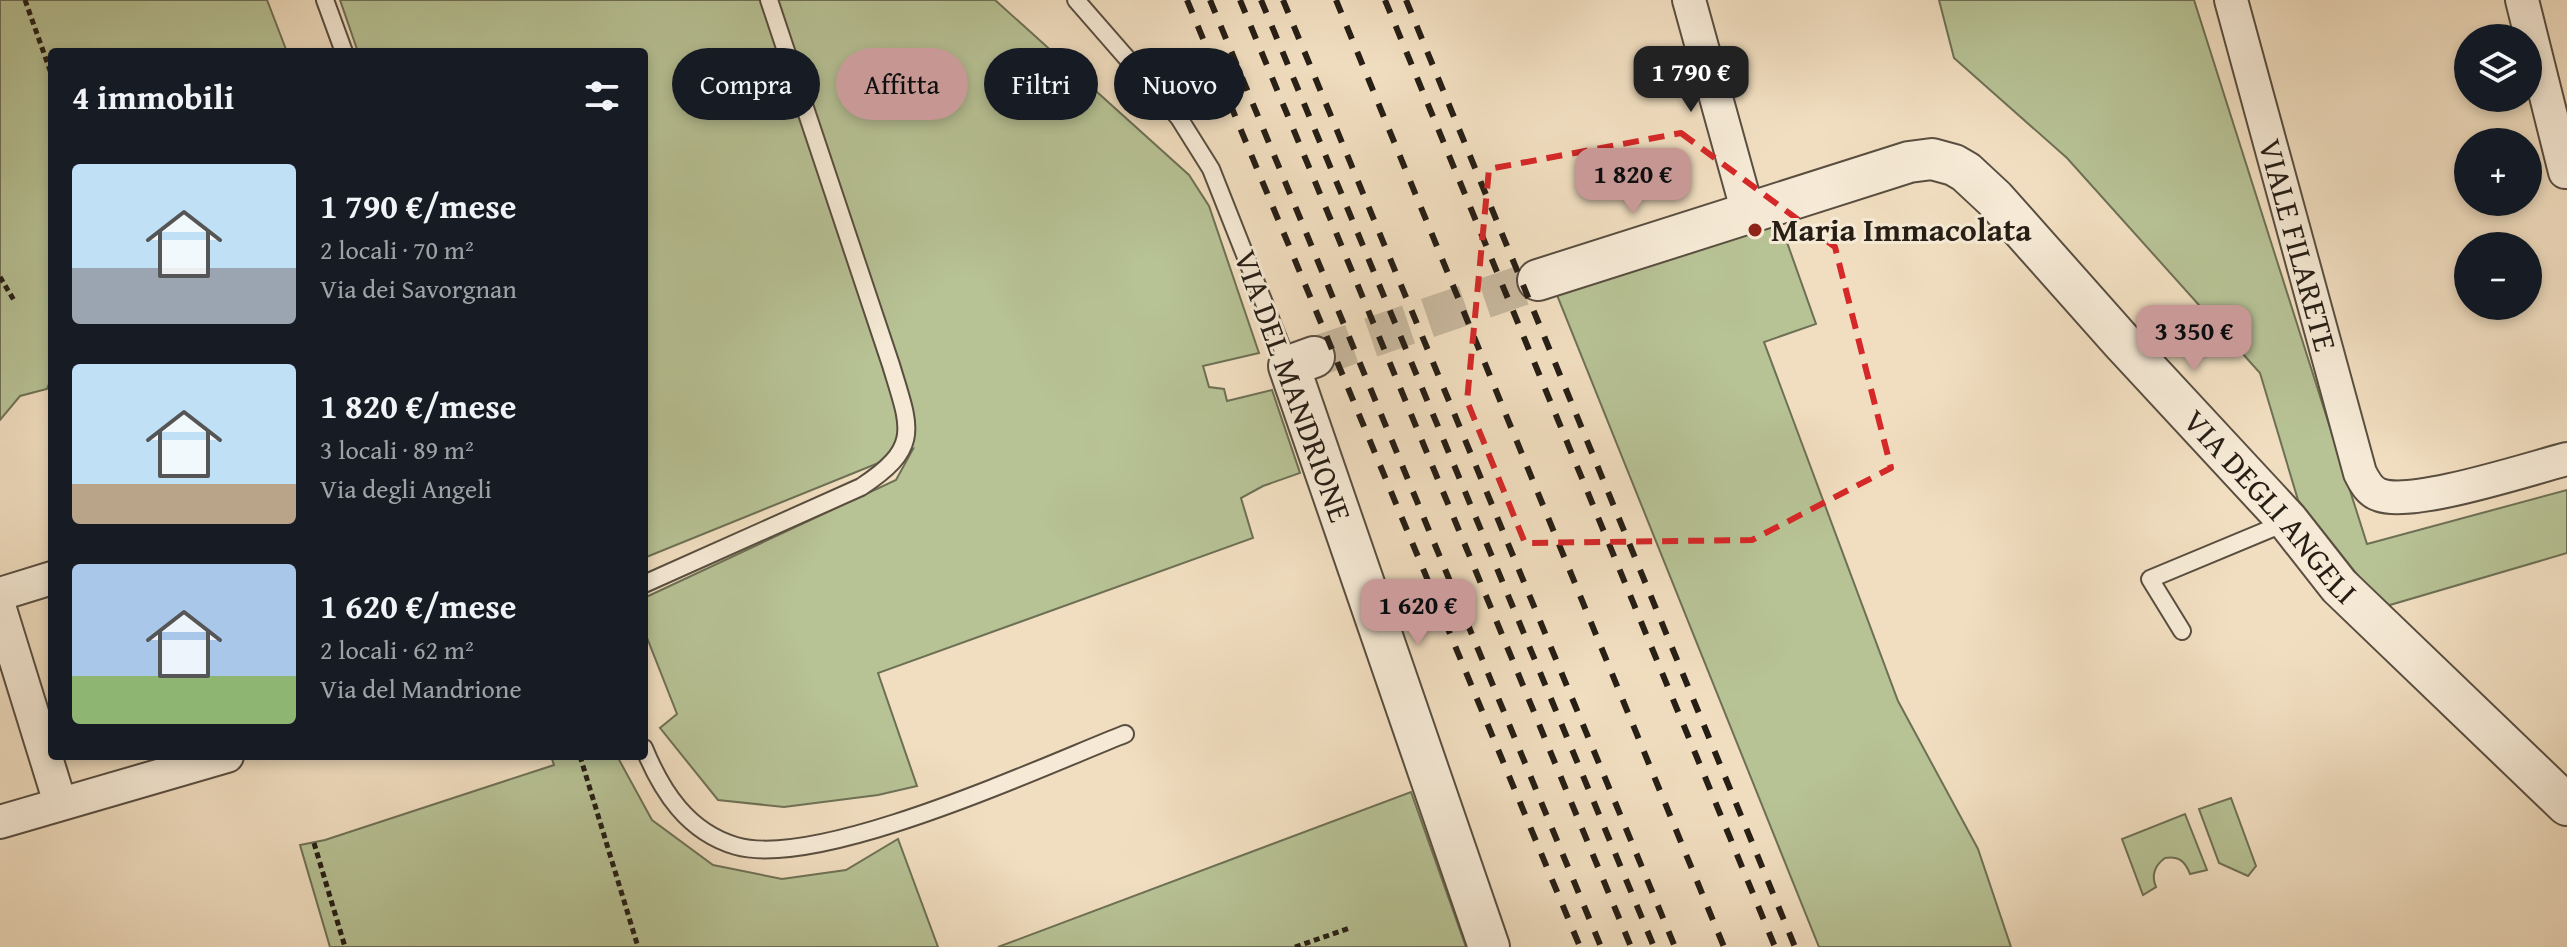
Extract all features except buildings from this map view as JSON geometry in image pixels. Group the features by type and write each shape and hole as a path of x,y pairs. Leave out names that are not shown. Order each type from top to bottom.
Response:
{"street":[{"path":"1689,0 1748,213"},
{"name":"VIALE FILARETE","path":"2231,0 2360,473 2368,487 2381,495 2412,498 2567,459"},
{"path":"2522,0 2565,172"},
{"name":"VIA DEGLI ANGELI","path":"1538,280 1916,160 1940,160 1960,168 1995,199 2288,521 2339,586 2567,805"},
{"name":"VIA DEL MANDRIONE","path":"1302,361 1489,947"},
{"path":"0,594 48,579"},
{"path":"0,609 60,803"},
{"path":"0,822 213,760"}],"lane":[{"path":"325,0 343,48"},
{"path":"648,582 861,487 903,450 907,437 903,407 891,365 769,0"},
{"name":"VIA DEL MANDRIONE","path":"1076,0 1179,118 1211,169 1302,361"},
{"path":"2182,631 2150,579 2288,521"},
{"path":"648,756 665,792 689,820 716,838 737,846 761,850 785,849 887,825 1125,734"}],"path":[{"path":"25,0 48,65"},
{"path":"0,277 15,302"},
{"path":"581,760 638,947"},
{"path":"314,843 345,947"},
{"path":"1295,947 1350,928"}],"highlighted area":[{"path":"1681,133 1835,247 1891,468 1752,540 1525,543 1467,401 1489,169"}],"green space":[{"path":"0,0 267,0 285,48 48,48 48,387 20,396 0,420"},
{"path":"340,0 995,0 1048,48 984,48 984,120 1098,120 1098,93 1114,107 1114,120 1128,120 1189,175 1209,206 1259,353 1203,366 1209,387 1224,389 1227,401 1272,390 1300,473 1263,486 1241,498 1253,538 878,673 917,786 878,795 784,807 718,800 660,728 677,714 648,640 648,596 896,480 913,449 648,556 648,48 357,48"},
{"path":"1939,0 2194,0 2367,544 2567,490 2567,553 2383,607 2298,500 2260,373 2067,158 1954,58"},
{"path":"1778,217 1816,324 1764,342 1898,701 1978,849 2011,947 1819,947 1555,290"},
{"path":"552,760 619,760 652,820 713,865 782,879 846,870 898,839 938,947 330,947 300,845 325,840 554,765"},
{"path":"1411,792 1466,947 998,947"},
{"path":"2231,798 2256,866 2248,876 2219,863 2199,809"},
{"path":"2185,814 2207,870 2190,874 2181,860 2165,858 2154,871 2156,887 2143,895 2122,839"}],"tunnel":[{"path":"1314,357 1538,280"}],"railway":[{"path":"1187,0 1580,947"},
{"path":"1210,0 1601,947"},
{"path":"1240,0 1631,947"},
{"path":"1261,0 1654,947"},
{"path":"1283,0 1675,947"},
{"path":"1336,0 1724,947"},
{"path":"1385,0 1775,947"},
{"path":"1406,0 1795,947"}],"place":[{"name":"Maria Immacolata","path":"1755,230"}]}
